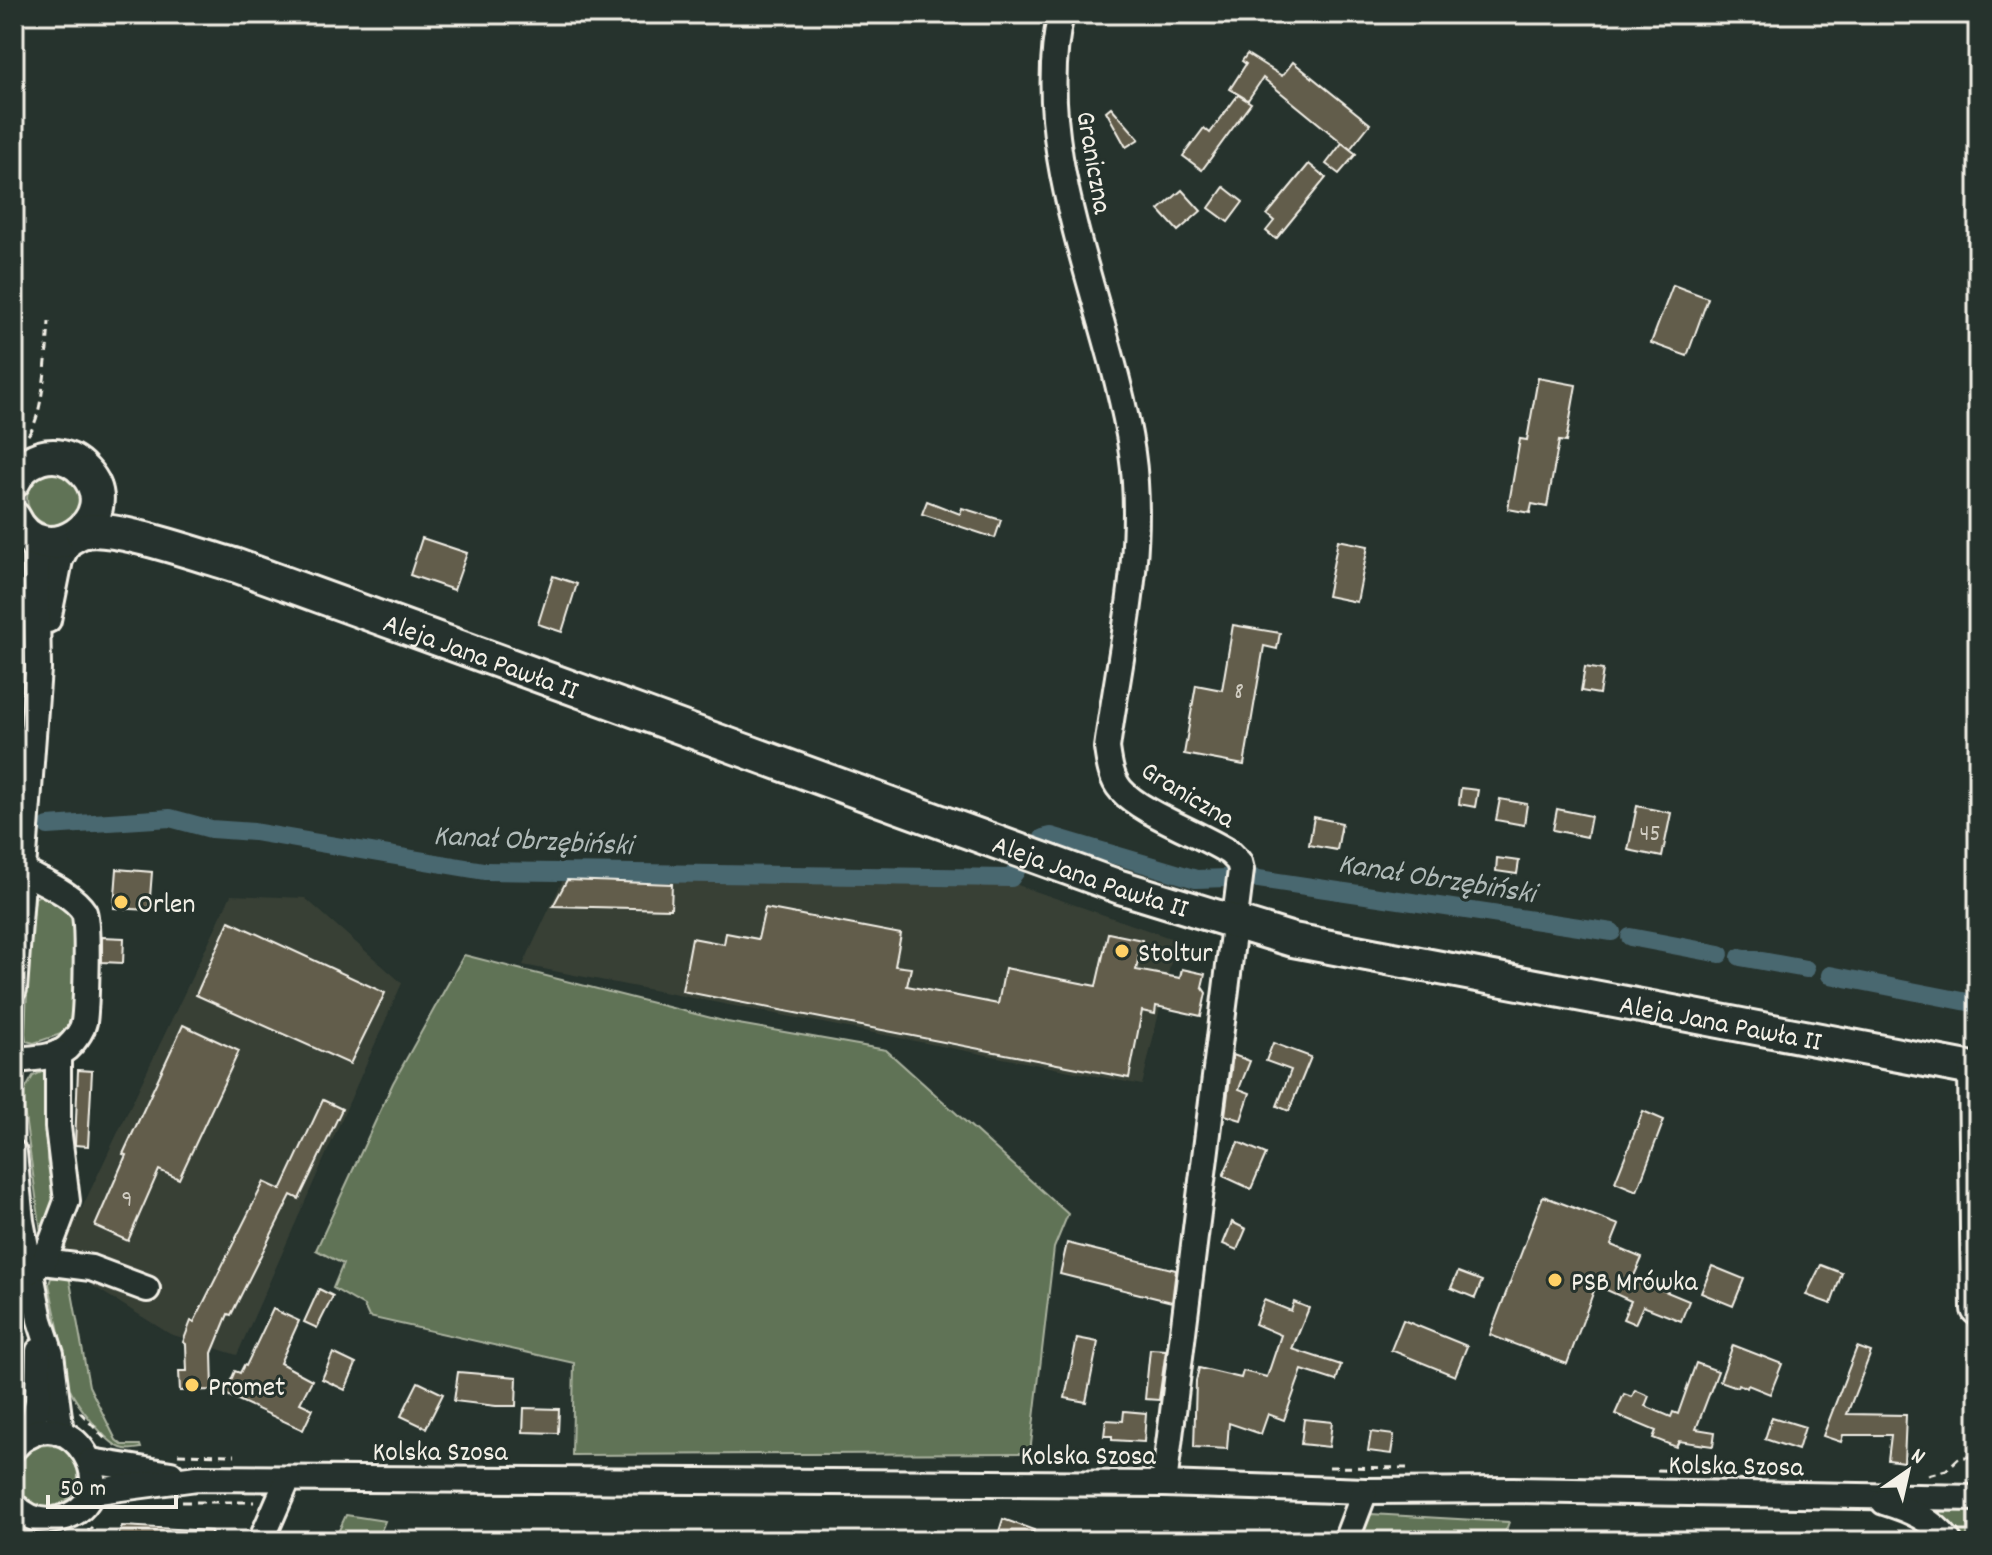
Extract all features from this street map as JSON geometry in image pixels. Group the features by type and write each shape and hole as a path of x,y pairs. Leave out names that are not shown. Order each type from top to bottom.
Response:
{"main road":[{"name":"Aleja Jana Pawła II","path":"20,462 54,456 68,459 90,476 95,489 117,510 237,566"},
{"path":"77,535 94,513 95,489"},
{"name":"Aleja Jana Pawła II","path":"20,526 48,543 102,530 237,566 1120,887 1233,922 1322,946 1976,1069"},
{"path":"1976,1069 1978,1309"}],"street":[{"name":"Graniczna","path":"1061,14 1053,83 1062,171 1116,375 1132,452 1136,496 1137,539 1107,748 1110,769 1120,789 1139,804 1215,843 1239,862 1241,870 1164,1484"},
{"path":"14,989 38,669 36,553 20,526"},
{"path":"38,669 60,560 77,535"},
{"path":"14,1060 64,1051 77,1038 83,1024 87,916 77,902 23,871"},
{"path":"37,1267 67,1201 58,1127 58,1053"},
{"path":"14,1164 17,1218 37,1267 40,1320 38,1401 22,1441"},
{"path":"37,1267 91,1268 147,1289"},
{"path":"40,1320 51,1354 61,1433"},
{"path":"21,1510 47,1521 67,1517 81,1507 90,1492 93,1477 91,1461 79,1444 61,1433 51,1431 22,1441"},
{"name":"Kolska Szosa","path":"91,1461 197,1478"},
{"name":"Kolska Szosa","path":"90,1492 197,1478 1164,1484 1365,1491 1978,1498"},
{"path":"261,1541 288,1479"},
{"path":"1346,1541 1365,1491"},
{"path":"1863,1495 1926,1519 1949,1541"},
{"path":"21,1510 35,1541"},
{"path":"57,1541 67,1517"}],"path":[{"path":"20,462 36,419 49,322"},
{"path":"78,1410 110,1443"},
{"path":"169,1502 278,1502"}],"shaded area":[{"path":"567,871 1009,882 1176,940 1142,1085 523,965"},
{"path":"231,895 305,898 402,983 237,1355 170,1334 69,1271 61,1252"}],"green space":[{"path":"54,471 73,479 81,498 73,517 54,525 35,517 27,498 35,479"},
{"path":"45,892 71,912 77,928 73,1020 64,1033 34,1043 26,1041 25,1033 29,950 35,898"},
{"path":"464,955 727,1022 886,1050 1068,1214 1054,1248 1030,1453 572,1455 574,1363 369,1317 364,1306 333,1288 343,1264 316,1250 393,1083"},
{"path":"46,1070 51,1078 47,1160 50,1177 59,1174 64,1192 43,1247 22,1095 33,1076"},
{"path":"69,1276 89,1386 116,1440 122,1445 140,1445 141,1448 126,1449 114,1444 92,1421 69,1388 65,1389 61,1342 49,1284 51,1278"},
{"path":"41,1445 53,1445 69,1454 76,1464 76,1488 69,1498 53,1507 41,1507 21,1493 16,1482 16,1470 30,1450"},
{"path":"1967,1511 1967,1541 1961,1541 1933,1512"},
{"path":"1371,1514 1509,1522 1502,1541 1357,1541"},
{"path":"346,1515 385,1521 377,1541 334,1541"}],"building":[{"path":"1247,54 1282,76 1293,62 1370,124 1350,149 1263,78 1248,100 1230,89 1246,64 1242,61"},
{"path":"1238,95 1251,103 1202,170 1183,156 1204,128 1210,133"},
{"path":"1111,107 1139,139 1126,147 1106,111"},
{"path":"1342,143 1356,154 1339,174 1326,164"},
{"path":"1309,164 1326,178 1276,239 1266,231 1274,221 1267,215"},
{"path":"1224,187 1243,202 1228,222 1209,208"},
{"path":"1182,190 1201,211 1178,231 1159,210"},
{"path":"1673,285 1708,298 1687,356 1651,343"},
{"path":"1538,378 1576,385 1566,442 1559,441 1547,507 1532,504 1530,513 1508,509 1520,439 1527,440"},
{"path":"927,501 960,514 962,508 1001,520 995,538 922,514"},
{"path":"422,538 467,553 454,590 410,575"},
{"path":"1338,540 1368,546 1357,602 1327,596"},
{"path":"553,576 577,584 562,632 538,624"},
{"path":"1233,625 1280,633 1277,649 1264,646 1244,765 1184,754 1196,685 1222,690"},
{"path":"1585,667 1603,670 1599,694 1581,691"},
{"path":"1461,788 1478,790 1475,807 1459,804"},
{"path":"1500,799 1527,804 1524,825 1496,820"},
{"path":"1637,806 1671,813 1662,857 1628,850"},
{"path":"1557,809 1591,816 1587,837 1553,830"},
{"path":"1314,817 1342,823 1337,850 1309,845"},
{"path":"1497,858 1519,861 1517,874 1496,871"},
{"path":"117,869 152,872 149,910 114,908"},
{"path":"567,880 672,884 671,909 553,906"},
{"path":"765,908 901,934 895,966 911,968 907,986 998,1004 1005,968 1096,986 1108,933 1142,940 1136,970 1180,978 1182,969 1205,974 1202,987 1206,993 1201,1016 1156,1006 1155,1014 1142,1011 1129,1078 682,991 692,938 724,944 726,933 758,939"},
{"path":"229,921 385,993 350,1064 196,995"},
{"path":"102,937 124,938 123,963 102,962"},
{"path":"183,1025 239,1051 179,1179 159,1170 128,1241 95,1226 126,1155 123,1154"},
{"path":"1273,1043 1311,1057 1289,1111 1277,1106 1291,1070 1266,1061"},
{"path":"1233,1055 1250,1061 1239,1089 1250,1093 1241,1120 1225,1115"},
{"path":"78,1070 92,1071 88,1146 75,1145"},
{"path":"323,1100 342,1109 299,1199 291,1195 231,1315 228,1314 212,1353 213,1390 180,1391 179,1371 187,1371 186,1344 183,1342 191,1321 194,1322 264,1182 281,1190"},
{"path":"1643,1111 1664,1120 1637,1191 1615,1182"},
{"path":"1238,1142 1266,1154 1251,1189 1223,1176"},
{"name":"PSB Mrówka","path":"1543,1196 1619,1225 1611,1245 1642,1258 1633,1278 1689,1301 1681,1321 1643,1306 1635,1324 1623,1319 1631,1301 1596,1285 1567,1364 1490,1335"},
{"path":"1232,1222 1246,1229 1237,1250 1223,1244"},
{"path":"1067,1243 1176,1270 1172,1302 1060,1274"},
{"path":"1821,1265 1842,1273 1831,1304 1806,1295"},
{"path":"1712,1266 1744,1279 1733,1306 1701,1293"},
{"path":"1458,1272 1482,1281 1475,1298 1451,1288"},
{"path":"319,1289 333,1296 317,1328 304,1322"},
{"path":"1264,1300 1291,1311 1294,1302 1309,1308 1292,1349 1341,1365 1336,1381 1302,1370 1284,1420 1268,1414 1261,1434 1229,1423 1227,1449 1194,1447 1199,1368 1241,1378 1243,1371 1267,1377 1281,1335 1255,1324"},
{"path":"273,1309 299,1321 280,1363 312,1380 300,1403 313,1409 303,1430 225,1394 235,1371 240,1373 246,1366"},
{"path":"1403,1320 1467,1346 1455,1376 1391,1350"},
{"path":"1077,1338 1098,1342 1086,1402 1065,1398"},
{"path":"1733,1345 1782,1364 1770,1394 1748,1385 1747,1388 1738,1384 1737,1387 1720,1381"},
{"path":"1857,1347 1871,1352 1847,1414 1906,1415 1904,1462 1888,1460 1891,1435 1843,1435 1841,1442 1823,1436"},
{"path":"1150,1349 1166,1350 1159,1400 1145,1399"},
{"path":"333,1353 356,1364 345,1390 322,1379"},
{"path":"1696,1363 1718,1371 1696,1429 1715,1432 1713,1446 1679,1441 1676,1447 1653,1438 1656,1431 1615,1414 1624,1394 1632,1397 1635,1390 1649,1396 1645,1406 1671,1417 1673,1412 1678,1414"},
{"path":"458,1372 517,1377 516,1406 454,1401"},
{"path":"418,1382 443,1394 426,1428 401,1416"},
{"path":"524,1408 559,1409 558,1433 523,1432"},
{"path":"1124,1411 1146,1413 1144,1442 1112,1440 1112,1436 1104,1436 1106,1420 1123,1421"},
{"path":"1772,1417 1805,1427 1798,1450 1765,1439"},
{"path":"1304,1419 1332,1422 1329,1447 1301,1444"},
{"path":"1371,1432 1394,1435 1391,1454 1368,1451"},
{"path":"1003,1519 1034,1530 1030,1541 996,1541"},
{"path":"122,1526 211,1531 211,1541 116,1541"}],"waterway":[{"name":"Kanał Obrzębiński","path":"48,826 170,818 211,829 254,832 484,871 1011,878 1016,871"},
{"name":"Kanał Obrzębiński","path":"1043,838 1051,836 1196,879 1228,878"},
{"name":"Kanał Obrzębiński","path":"1252,878 1612,932"},
{"name":"Kanał Obrzębiński","path":"1630,937 1720,954"},
{"name":"Kanał Obrzębiński","path":"1740,957 1806,969"},
{"name":"Kanał Obrzębiński","path":"1830,975 1978,1004"}],"place":[{"name":"Orlen","path":"121,902"},
{"name":"Stoltur","path":"1122,951"},
{"name":"PSB Mrówka","path":"1555,1280"},
{"name":"Promet","path":"192,1385"}]}
